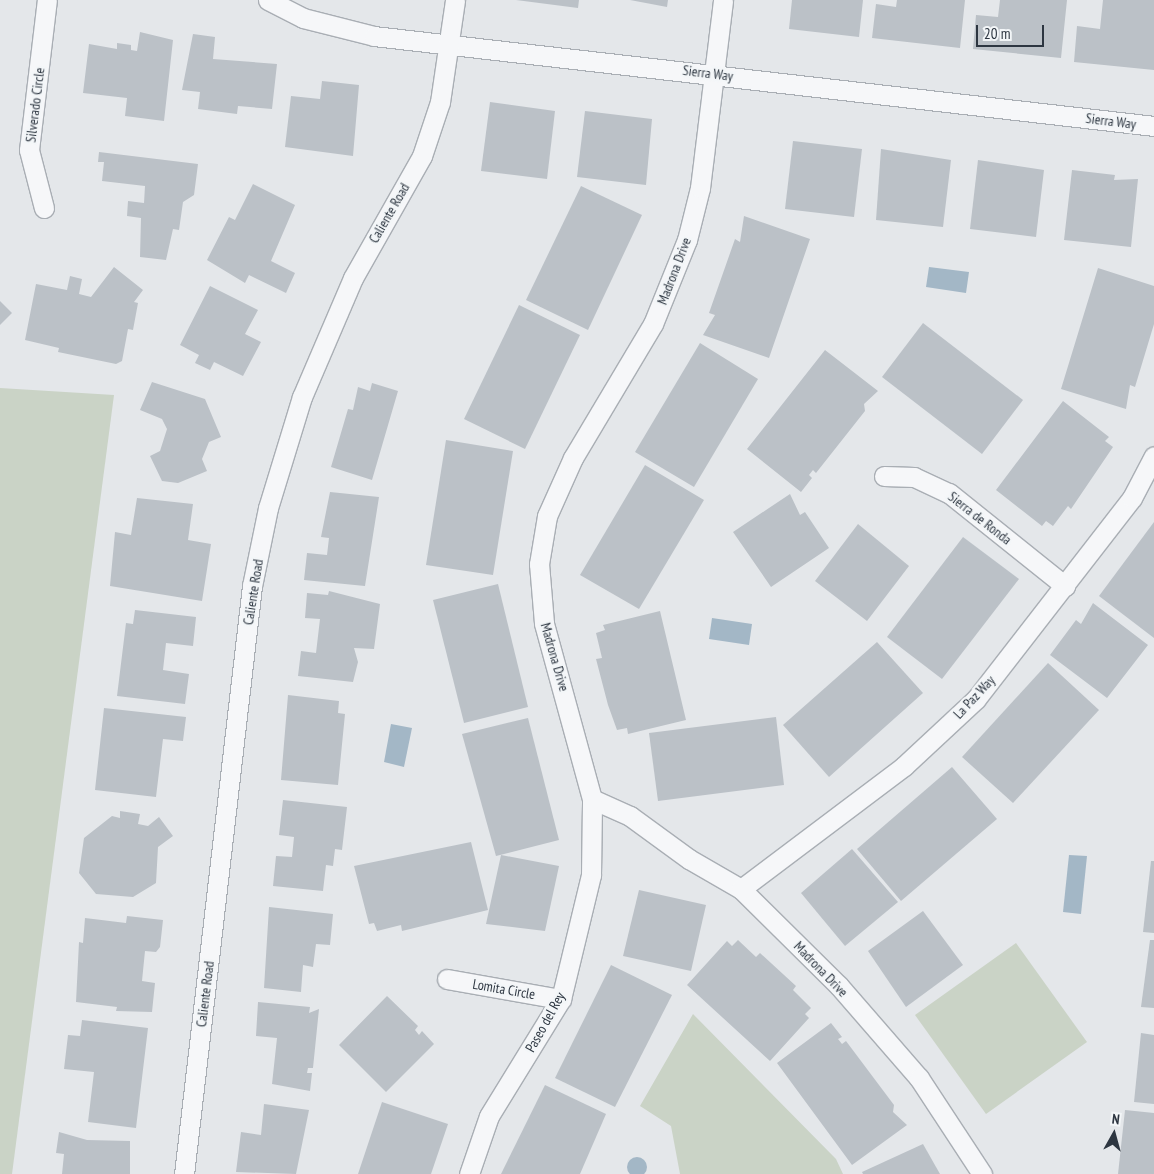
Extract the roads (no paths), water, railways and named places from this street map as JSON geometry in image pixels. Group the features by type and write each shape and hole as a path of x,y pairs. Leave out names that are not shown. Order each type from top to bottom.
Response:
{"street":[{"name":"Silverado Circle","path":"44,208 29,150 47,0"},
{"name":"Sierra Way","path":"268,0 303,18 374,36 1154,126"},
{"name":"Caliente Road","path":"184,1174 252,586 268,508 302,397 353,278 422,156 440,102 455,0"},
{"name":"Madrona Drive","path":"723,0 700,188 687,240 653,324 572,458 547,516 539,564 544,623 592,799 630,816 689,859 741,889 839,986 919,1078 982,1174"},
{"name":"La Paz Way","path":"741,889 904,766 976,699 1132,498 1154,456"},
{"name":"Sierra de Ronda","path":"884,476 914,477 949,493 1065,586"},
{"name":"Paseo del Rey","path":"469,1174 489,1116 561,999 591,875 592,799"},
{"name":"Lomita Circle","path":"447,979 561,999"}],"water":[{"path":"929,267 969,272 966,293 926,287"},
{"path":"712,618 752,624 749,645 709,639"},
{"path":"391,724 412,728 404,767 384,762"},
{"path":"1069,855 1087,856 1081,914 1063,912"},
{"path":"637,1157 644,1160 647,1167 644,1174 637,1177 630,1174 627,1167 630,1160"}]}
